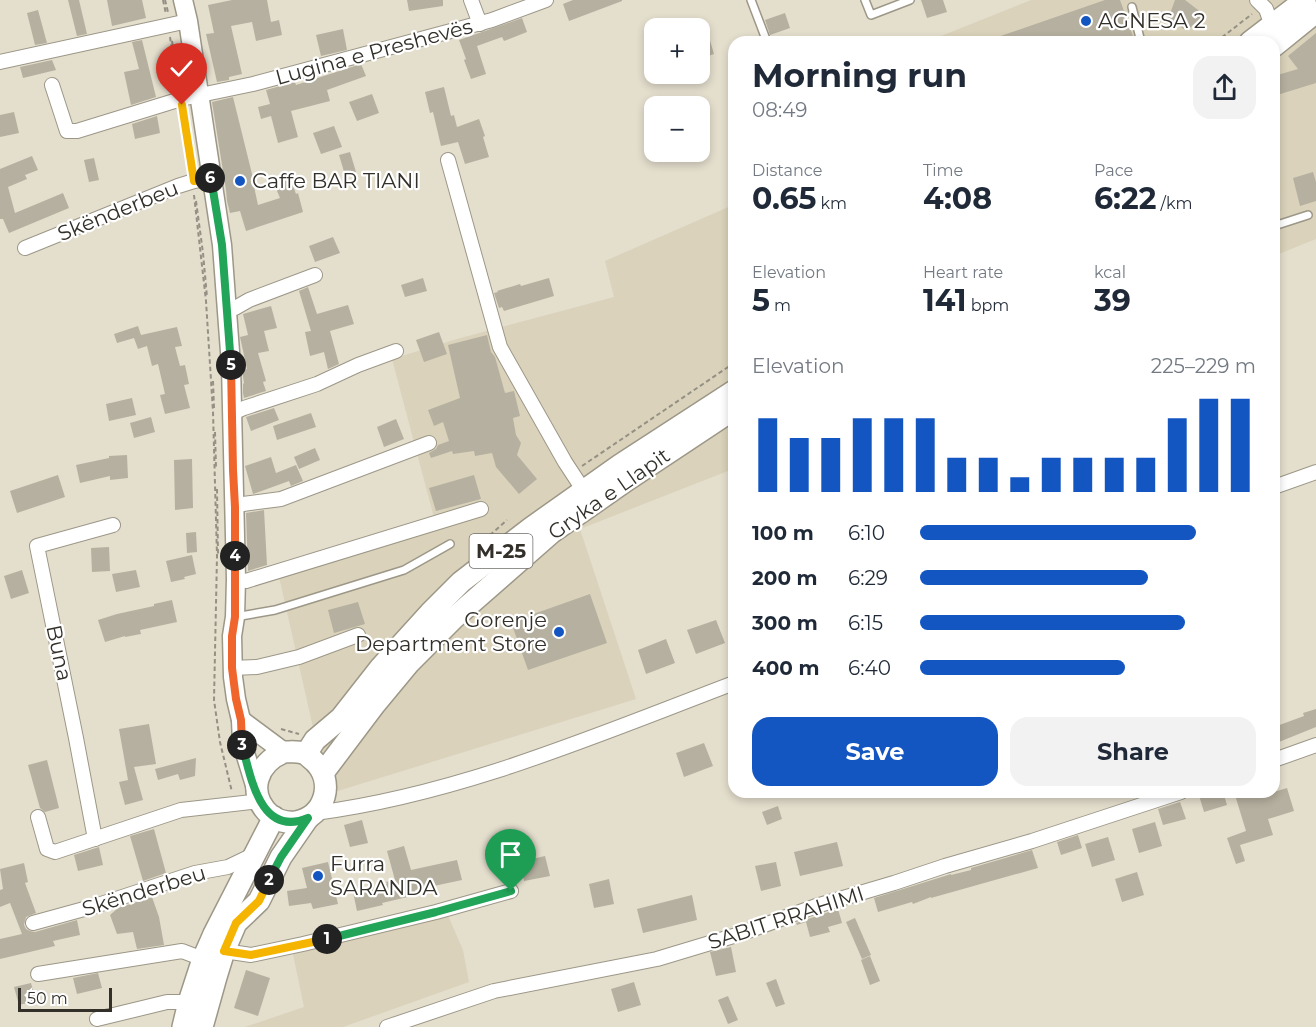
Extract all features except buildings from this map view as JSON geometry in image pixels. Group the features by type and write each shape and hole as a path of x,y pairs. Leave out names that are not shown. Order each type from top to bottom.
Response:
{"main road":[{"path":"183,0 176,24 200,95 199,180 222,245 227,308 235,507 236,579 232,668 241,720 242,743 267,809 253,855 203,959 183,1027"},
{"path":"1273,36 1305,0"},
{"path":"1273,36 1316,12"},
{"name":"Gryka e Llapit","path":"303,744 315,740 341,718 381,667 461,582 531,528 620,465 728,395"},
{"name":"Gryka e Llapit","path":"323,773 375,704 410,663 454,618 551,533 728,413"},
{"path":"241,720 284,752"},
{"path":"202,1027 224,951 236,923 259,901 281,857 311,815 322,806 326,782 319,765 303,744"},
{"path":"303,744 301,752 284,752 267,762 257,781 257,791 267,809 283,822 292,822 311,815"}],"street":[{"path":"471,0 480,24"},
{"name":"Lugina e Preshevës","path":"52,85 67,131 77,131 181,100 253,84 480,24 546,0"},
{"path":"1260,3 1266,9 1273,36"},
{"path":"0,62 176,24"},
{"name":"Gryka e Llapit","path":"448,160 500,347 584,491"},
{"name":"Skënderbeu","path":"25,248 199,180"},
{"path":"227,308 236,308 249,300 315,275"},
{"path":"233,414 244,408 317,384 396,351"},
{"path":"235,507 281,499 429,443"},
{"path":"1280,485 1316,472"},
{"path":"236,579 246,581 481,509"},
{"name":"Buna","path":"95,839 37,546 113,525"},
{"path":"232,668 257,667 299,657 358,636"},
{"path":"311,815 379,802 490,773 559,750 728,685"},
{"path":"1280,758 1316,745"},
{"name":"SABIT RRAHIMI","path":"387,1027 494,991 657,959 740,934 816,906 1032,841 1164,798"},
{"path":"38,817 47,849 55,852 181,810 233,804 267,809"},
{"name":"Skënderbeu","path":"33,923 95,906 195,873 228,867 253,855"},
{"path":"224,951 251,955 293,947 511,891"},
{"path":"38,974 182,951 203,959"},
{"path":"97,1019 167,1002 189,1002"}],"lane":[{"path":"751,0 765,36"},
{"path":"865,0 871,15 910,0"},
{"path":"1132,7 1139,36"},
{"path":"1280,224 1308,215"},
{"path":"235,617 275,610 404,570 450,544"}],"path":[{"path":"164,0 176,24 181,100 199,180 213,412 217,556 214,700 233,804"},
{"path":"1223,36 1260,3"},
{"path":"199,180 214,393 218,539 217,684"},
{"path":"572,473 728,367"},
{"path":"474,549 507,520"},
{"path":"281,729 303,744"}],"shaded area":[{"path":"1031,0 1316,0 1316,239 1280,254 1280,36 941,36"},
{"path":"728,207 728,471 580,529 636,699 328,794 278,572 436,525 392,359 614,297 605,261"},
{"path":"446,911 463,950 469,982 343,1027 245,1027 304,1007 293,954"}],"place":[{"name":"AGNESA 2","path":"1086,21"},
{"name":"Caffe BAR TIANI","path":"240,181"},
{"name":"Gorenje Department Store","path":"559,632"},
{"name":"Furra SARANDA","path":"318,876"}],"route":[{"path":"182,105 194,181 211,178 222,245 233,414 236,579 232,668 241,720 242,743 260,801 268,812 283,822 308,818 281,857 259,901 236,923 224,951 251,955 436,912 511,891"}]}
